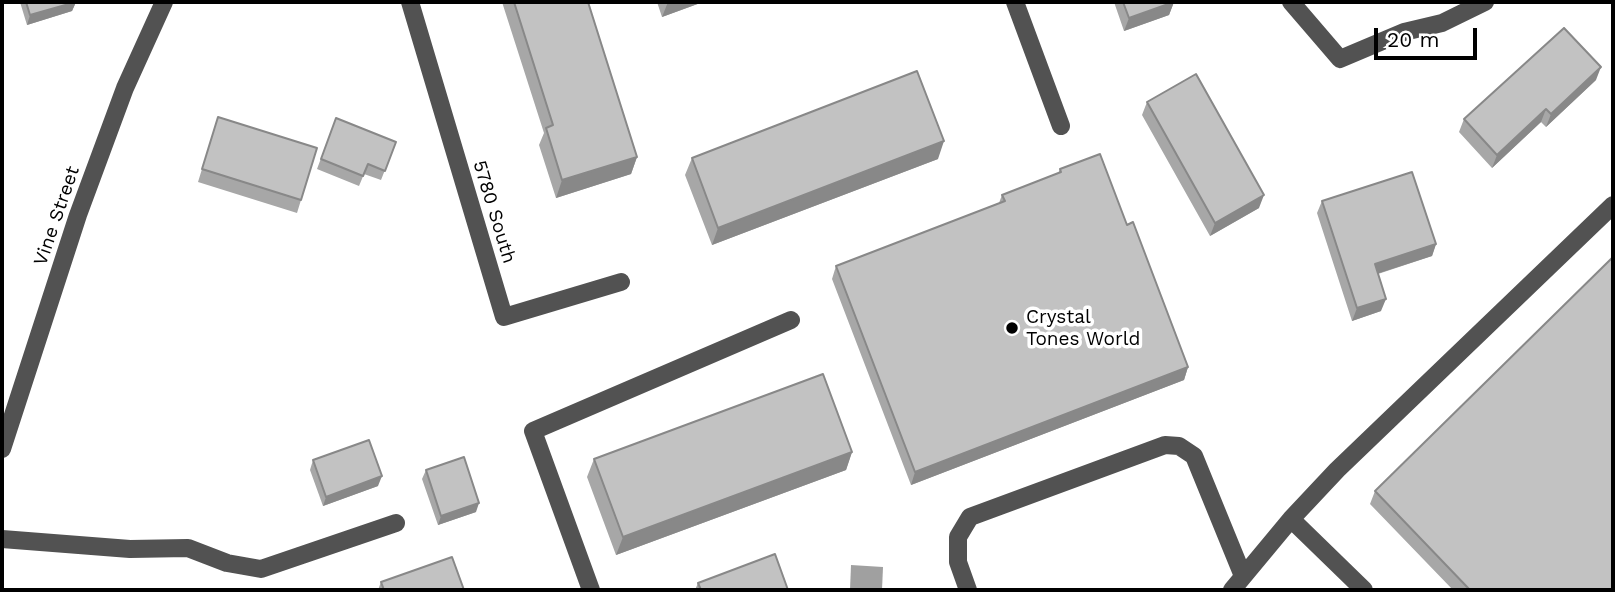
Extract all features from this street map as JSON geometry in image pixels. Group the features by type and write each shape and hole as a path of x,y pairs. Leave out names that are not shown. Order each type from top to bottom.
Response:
{"street":[{"name":"Vine Street","path":"2,449 82,202 125,88 163,2"},
{"name":"5780 South","path":"410,2 504,317 621,282"},
{"path":"1015,2 1061,125"},
{"path":"1291,2 1340,59 1404,32 1442,23 1485,2"},
{"path":"1238,583 1291,519 1337,470 1613,205"},
{"path":"591,590 533,431 791,320"},
{"path":"968,590 958,562 958,537 970,517 1164,445 1179,446 1194,456 1238,583"},
{"path":"1291,519 1364,590"},
{"path":"2,539 130,549 188,548 226,563 261,569 396,523"}],"shaded area":[{"path":"851,565 883,567 882,590 850,590"}],"building":[{"path":"26,2 76,2 30,15"},
{"path":"514,2 588,2 637,157 562,180 546,128 553,125"},
{"path":"1123,2 1174,2 1129,18"},
{"path":"1564,28 1601,67 1551,114 1546,109 1497,155 1464,119"},
{"path":"917,71 944,141 718,228 692,158"},
{"path":"1196,74 1264,195 1215,223 1147,102"},
{"path":"218,117 317,148 301,200 202,169"},
{"path":"336,118 396,142 385,171 368,164 363,176 321,159"},
{"path":"1100,154 1127,225 1133,222 1188,367 915,472 836,266 1005,201 1002,195"},
{"path":"1412,172 1436,244 1375,264 1386,299 1357,308 1322,201"},
{"path":"1613,257 1613,590 1470,590 1375,491"},
{"path":"823,374 852,452 623,537 594,459"},
{"path":"369,440 382,476 326,497 313,460"},
{"path":"464,457 479,503 441,516 426,470"},
{"path":"775,554 788,590 701,590 698,583"},
{"path":"452,557 464,590 384,590 381,582"}],"place":[{"name":"Crystal Tones World","path":"1012,328"}]}
